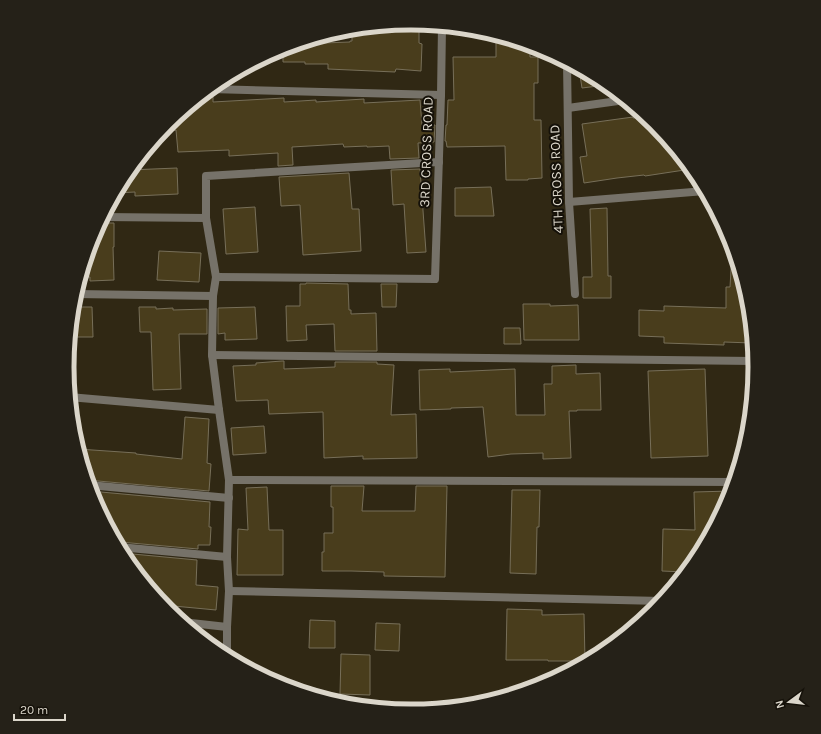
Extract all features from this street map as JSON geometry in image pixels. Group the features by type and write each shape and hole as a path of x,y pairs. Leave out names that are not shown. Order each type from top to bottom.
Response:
{"street":[{"name":"3RD CROSS ROAD","path":"216,277 435,279 442,32"},
{"name":"4TH CROSS ROAD","path":"567,69 569,202 575,294"},
{"path":"221,88 441,95"},
{"path":"568,108 617,101"},
{"path":"228,650 227,627 229,591 227,557 229,480 212,355 213,296 216,277 206,218 206,176 439,162"},
{"path":"569,202 698,192"},
{"path":"109,217 206,218"},
{"path":"82,294 213,296"},
{"path":"212,355 748,361"},
{"path":"75,397 219,410"},
{"path":"229,480 727,482"},
{"path":"95,486 229,498"},
{"path":"126,548 227,557"},
{"path":"229,591 653,601"},
{"path":"192,623 227,627"}],"building":[{"path":"419,30 419,43 422,44 421,71 396,69 395,72 328,69 328,64 283,62 283,56 316,43 352,41 352,35 388,31"},
{"path":"496,41 530,52 530,57 538,57 538,83 534,83 534,120 541,120 542,178 528,180 506,180 505,146 447,147 445,141 448,100 454,100 453,57 496,57"},
{"path":"580,76 597,86 582,88"},
{"path":"209,97 213,97 213,102 284,98 284,102 364,99 364,103 420,100 422,125 435,125 434,142 418,143 419,158 390,159 389,146 344,147 343,144 292,147 293,165 278,166 278,153 229,156 229,150 178,152 176,130 170,131"},
{"path":"637,118 664,145 684,170 584,183 580,157 587,156 582,124"},
{"path":"177,168 178,194 135,196 135,192 122,193 137,170"},
{"path":"420,169 426,252 407,253 404,204 393,205 391,170"},
{"path":"349,173 352,209 359,209 361,251 303,255 300,205 281,206 279,177"},
{"path":"491,187 494,216 455,216 455,188"},
{"path":"255,207 258,252 226,254 223,209"},
{"path":"607,208 608,276 611,276 611,298 583,298 583,277 592,277 590,209"},
{"path":"106,223 114,223 114,280 90,281 90,277 86,277 99,238"},
{"path":"159,251 201,253 199,282 157,280"},
{"path":"731,264 741,301 747,343 724,342 724,345 664,343 664,337 639,336 639,310 664,311 664,306 726,308 726,287 730,287"},
{"path":"300,284 348,284 349,310 351,310 351,314 376,313 377,351 335,351 334,324 306,325 307,340 287,341 286,306 300,306"},
{"path":"381,284 397,284 396,307 382,307"},
{"path":"523,304 550,304 550,306 578,305 579,340 524,340"},
{"path":"79,307 92,307 93,337 75,337"},
{"path":"139,307 156,307 156,309 173,308 173,310 207,309 207,334 179,334 181,389 153,390 151,332 140,332"},
{"path":"255,307 257,339 225,340 225,333 218,334 218,308"},
{"path":"504,328 520,328 521,344 504,344"},
{"path":"284,361 284,369 335,367 335,362 377,362 377,364 394,365 391,415 416,414 417,458 363,459 363,456 324,458 323,412 269,414 268,400 236,401 233,366 256,365 256,363"},
{"path":"576,365 576,374 600,373 601,410 569,411 571,458 543,459 543,453 511,454 488,457 483,407 420,410 419,370 450,369 450,372 515,369 516,415 545,415 544,384 552,384 552,366"},
{"path":"705,369 708,456 651,458 648,371"},
{"path":"185,417 209,419 207,463 211,464 209,491 93,481 84,449 136,453 182,459"},
{"path":"264,426 266,453 233,455 231,428"},
{"path":"331,486 364,486 362,511 415,511 416,486 447,486 445,577 384,576 384,572 322,571 324,533 333,533"},
{"path":"267,487 269,530 283,530 283,575 237,575 238,529 248,530 246,488"},
{"path":"512,490 540,490 539,527 537,527 536,574 510,573"},
{"path":"724,491 702,536 678,572 662,571 663,529 695,530 694,492"},
{"path":"97,492 210,502 210,545 198,545 198,549 123,542"},
{"path":"130,554 197,560 196,585 218,587 216,610 173,606 157,589"},
{"path":"507,609 542,610 542,615 584,614 585,655 579,659 575,661 506,660"},
{"path":"310,620 335,621 335,648 309,648"},
{"path":"376,623 400,624 399,651 375,650"},
{"path":"341,654 370,655 370,695 340,694"}]}
